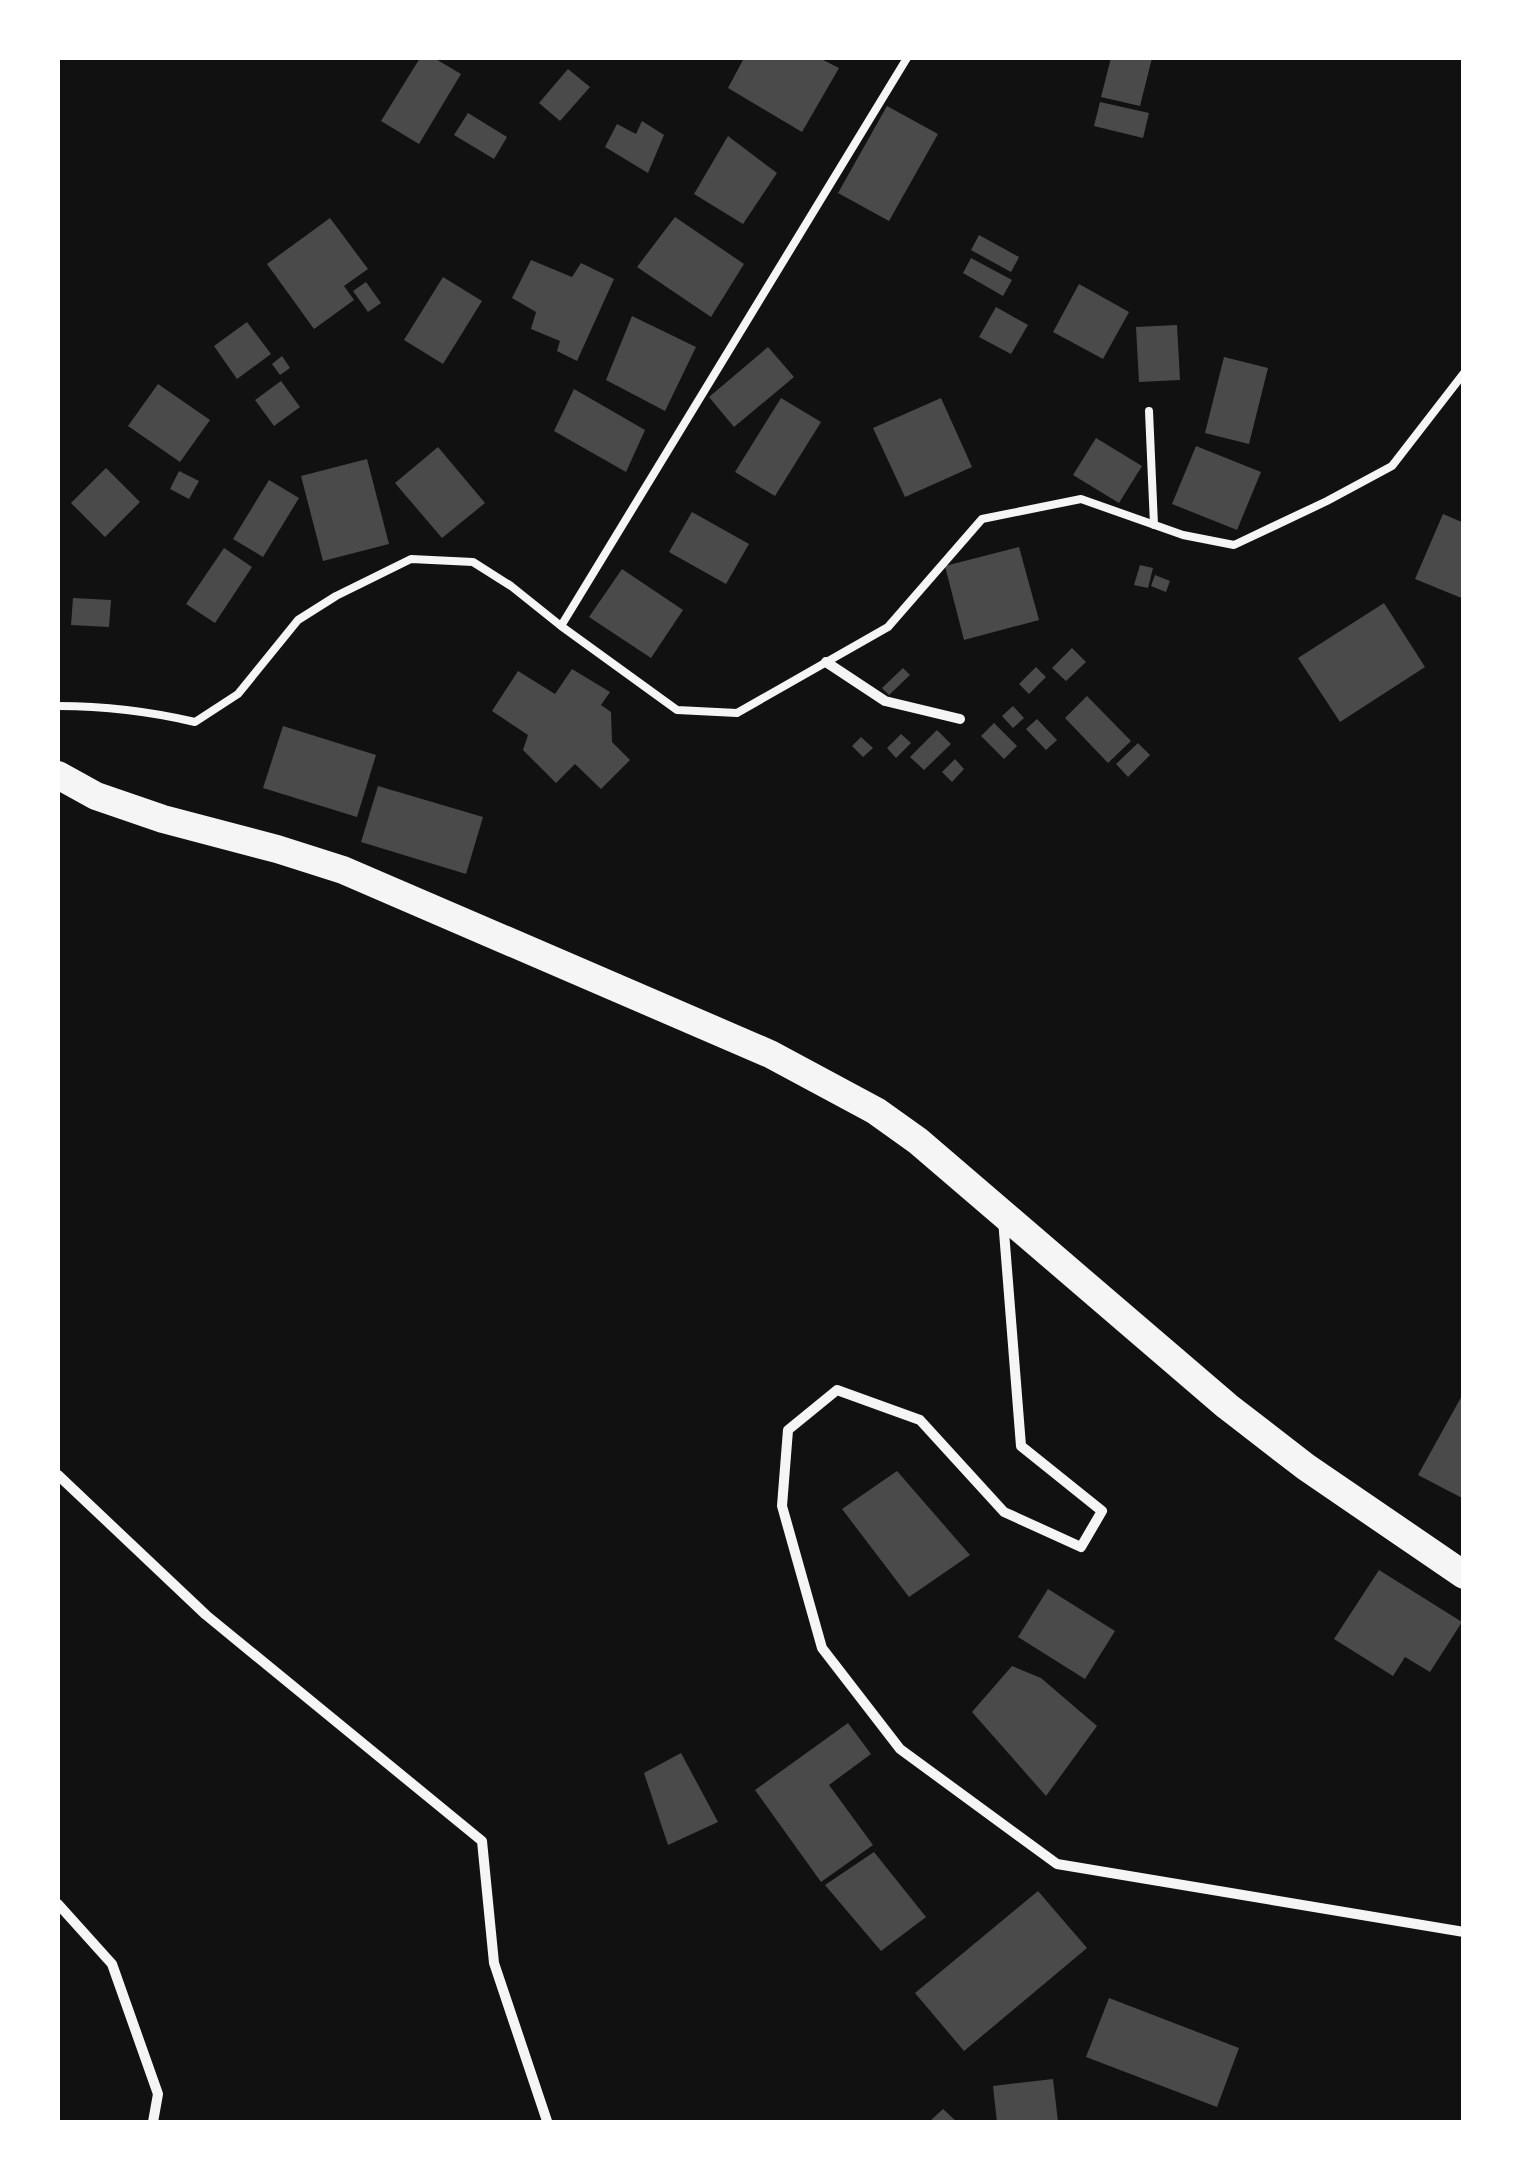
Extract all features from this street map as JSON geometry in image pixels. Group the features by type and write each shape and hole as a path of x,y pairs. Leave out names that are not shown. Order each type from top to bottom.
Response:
{"highway":[{"path":"58,775 96,796 146,813 343,870 770,1054 876,1112 918,1141 1227,1406 1306,1468 1461,1578"}],"street":[{"path":"826,662 885,701 960,720"},
{"path":"1003,1213 1021,1446 1102,1511 1081,1547 1004,1512 920,1420 837,1390 788,1430 782,1506 822,1648 900,1749 1057,1864 1464,1932"},
{"path":"58,1475 206,1615 482,1841 494,1963 548,2122"},
{"path":"58,1904 112,1964 158,2094 153,2122"}],"lane":[{"path":"561,626 907,58"},
{"path":"58,706 147,710 195,722 238,694 298,620 336,596 411,559 473,562 678,710 737,713 888,627 982,519 1081,499 1183,535 1234,545 1392,466 1464,374"},
{"path":"1149,412 1154,525"}],"building":[{"path":"420,58 434,58 461,74 419,144 381,121"},
{"path":"744,58 819,58 839,68 802,132 728,88"},
{"path":"1111,58 1152,58 1140,106 1101,97"},
{"path":"568,69 590,87 560,121 539,103"},
{"path":"1100,102 1149,113 1143,138 1094,126"},
{"path":"887,106 938,134 889,221 838,193"},
{"path":"468,113 507,137 494,159 454,135"},
{"path":"642,121 664,135 648,173 605,147 617,124 636,134"},
{"path":"728,136 777,173 743,224 694,194"},
{"path":"675,217 744,264 711,317 637,267"},
{"path":"330,218 368,269 344,286 354,300 314,329 267,264"},
{"path":"979,235 1019,257 1011,272 971,250"},
{"path":"971,258 1012,280 1003,296 963,273"},
{"path":"531,260 572,277 581,263 614,279 577,361 557,351 560,341 531,329 536,312 512,298"},
{"path":"443,277 482,301 443,364 404,340"},
{"path":"366,282 381,303 368,312 353,291"},
{"path":"1079,284 1129,312 1103,359 1053,332"},
{"path":"996,307 1028,325 1011,354 979,337"},
{"path":"632,316 696,347 665,411 606,380"},
{"path":"247,322 271,354 237,379 214,346"},
{"path":"1177,325 1180,380 1139,382 1136,327"},
{"path":"768,347 794,377 734,427 709,397"},
{"path":"282,356 290,368 280,375 272,364"},
{"path":"1224,357 1268,368 1249,444 1205,433"},
{"path":"281,381 300,407 274,426 255,400"},
{"path":"158,384 210,420 180,462 128,426"},
{"path":"574,389 645,430 626,472 554,431"},
{"path":"781,398 821,422 775,496 735,472"},
{"path":"941,398 972,467 905,497 873,428"},
{"path":"1096,438 1142,466 1119,503 1073,475"},
{"path":"1196,446 1261,472 1237,530 1172,504"},
{"path":"438,447 485,503 442,538 395,483"},
{"path":"367,459 389,544 323,561 301,476"},
{"path":"106,468 140,502 105,537 71,503"},
{"path":"179,471 199,481 189,499 170,489"},
{"path":"269,480 299,498 263,557 233,539"},
{"path":"692,512 749,544 726,584 669,552"},
{"path":"1443,514 1464,523 1464,599 1415,579"},
{"path":"1019,547 1039,620 964,640 945,566"},
{"path":"224,548 252,567 215,623 186,604"},
{"path":"1140,565 1153,568 1148,588 1134,585"},
{"path":"622,569 683,610 651,658 589,617"},
{"path":"1155,575 1170,581 1166,592 1151,586"},
{"path":"73,598 111,600 109,627 71,625"},
{"path":"1384,603 1425,667 1340,722 1298,658"},
{"path":"1072,648 1086,662 1066,681 1052,668"},
{"path":"1036,667 1046,677 1029,694 1019,684"},
{"path":"903,668 910,675 889,695 882,688"},
{"path":"572,669 610,692 601,705 611,712 612,742 630,760 601,789 575,764 556,783 523,750 528,735 492,711 518,671 555,694"},
{"path":"1087,696 1131,741 1108,763 1065,718"},
{"path":"1013,706 1024,718 1013,728 1002,716"},
{"path":"1037,719 1057,740 1046,750 1026,729"},
{"path":"994,723 1017,746 1004,759 981,736"},
{"path":"283,726 376,755 357,817 263,788"},
{"path":"937,730 951,744 924,770 910,757"},
{"path":"901,734 911,743 896,758 887,748"},
{"path":"861,737 873,748 863,757 852,746"},
{"path":"1138,743 1150,755 1128,777 1116,764"},
{"path":"955,759 964,769 952,782 942,772"},
{"path":"378,786 483,817 466,874 361,842"},
{"path":"1464,1392 1464,1499 1418,1475"},
{"path":"897,1471 970,1555 909,1597 842,1509"},
{"path":"1379,1570 1462,1622 1430,1672 1405,1657 1393,1676 1334,1639"},
{"path":"1048,1589 1115,1631 1085,1679 1018,1637"},
{"path":"1012,1666 1041,1678 1097,1726 1046,1796 972,1712"},
{"path":"848,1723 871,1754 829,1785 873,1845 821,1882 755,1790"},
{"path":"681,1753 718,1822 668,1845 644,1773"},
{"path":"874,1852 926,1917 881,1951 825,1885"},
{"path":"1038,1891 1087,1948 964,2051 915,1993"},
{"path":"1109,1998 1239,2048 1217,2107 1086,2057"},
{"path":"1053,2079 1058,2122 997,2122 993,2086"},
{"path":"943,2109 957,2122 929,2122"}]}
